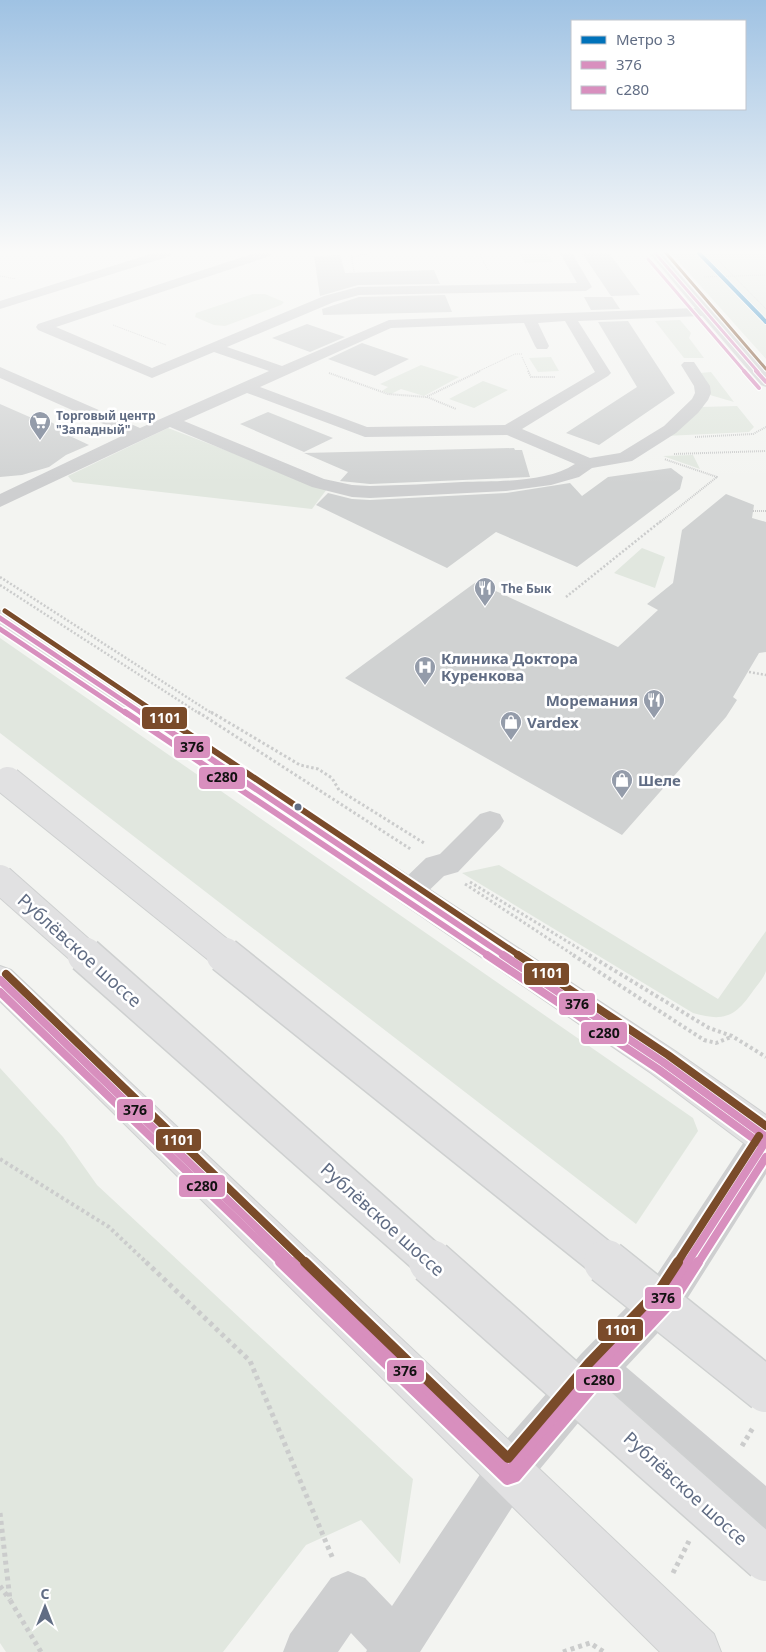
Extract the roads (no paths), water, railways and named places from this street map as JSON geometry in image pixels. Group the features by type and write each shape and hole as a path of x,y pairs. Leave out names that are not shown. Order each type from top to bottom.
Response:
{"main road":[{"path":"0,618 662,1062 766,1137"},
{"path":"4,778 766,1390"},
{"name":"Рублёвское шоссе","path":"0,879 766,1559"},
{"path":"0,980 696,1652"}],"street":[{"path":"50,330 152,373 253,330"},
{"path":"0,501 140,434 375,330"},
{"path":"529,330 536,350"},
{"path":"509,430 603,373 571,330"},
{"path":"722,330 766,382"},
{"path":"212,347 282,371"},
{"path":"170,421 318,482 352,491 370,492 506,486 551,480 573,473 588,463 628,456 654,447 688,414 703,394 700,382 689,366"},
{"path":"0,372 140,434"},
{"path":"246,387 365,432 509,430 588,463"},
{"path":"409,892 490,821"},
{"path":"308,1652 348,1594 393,1648 509,1471 596,1369 668,1293 766,1141"},
{"path":"579,1222 668,1293"},
{"path":"596,1369 766,1516"}],"place":[{"name":"Торговый центр \"Западный\"","path":"40,441"},
{"name":"The Бык","path":"485,607"},
{"name":"Клиника Доктора Куренкова","path":"425,686"},
{"name":"Моремания","path":"654,719"},
{"name":"Vardex","path":"511,741"},
{"name":"Шеле","path":"622,799"}]}
